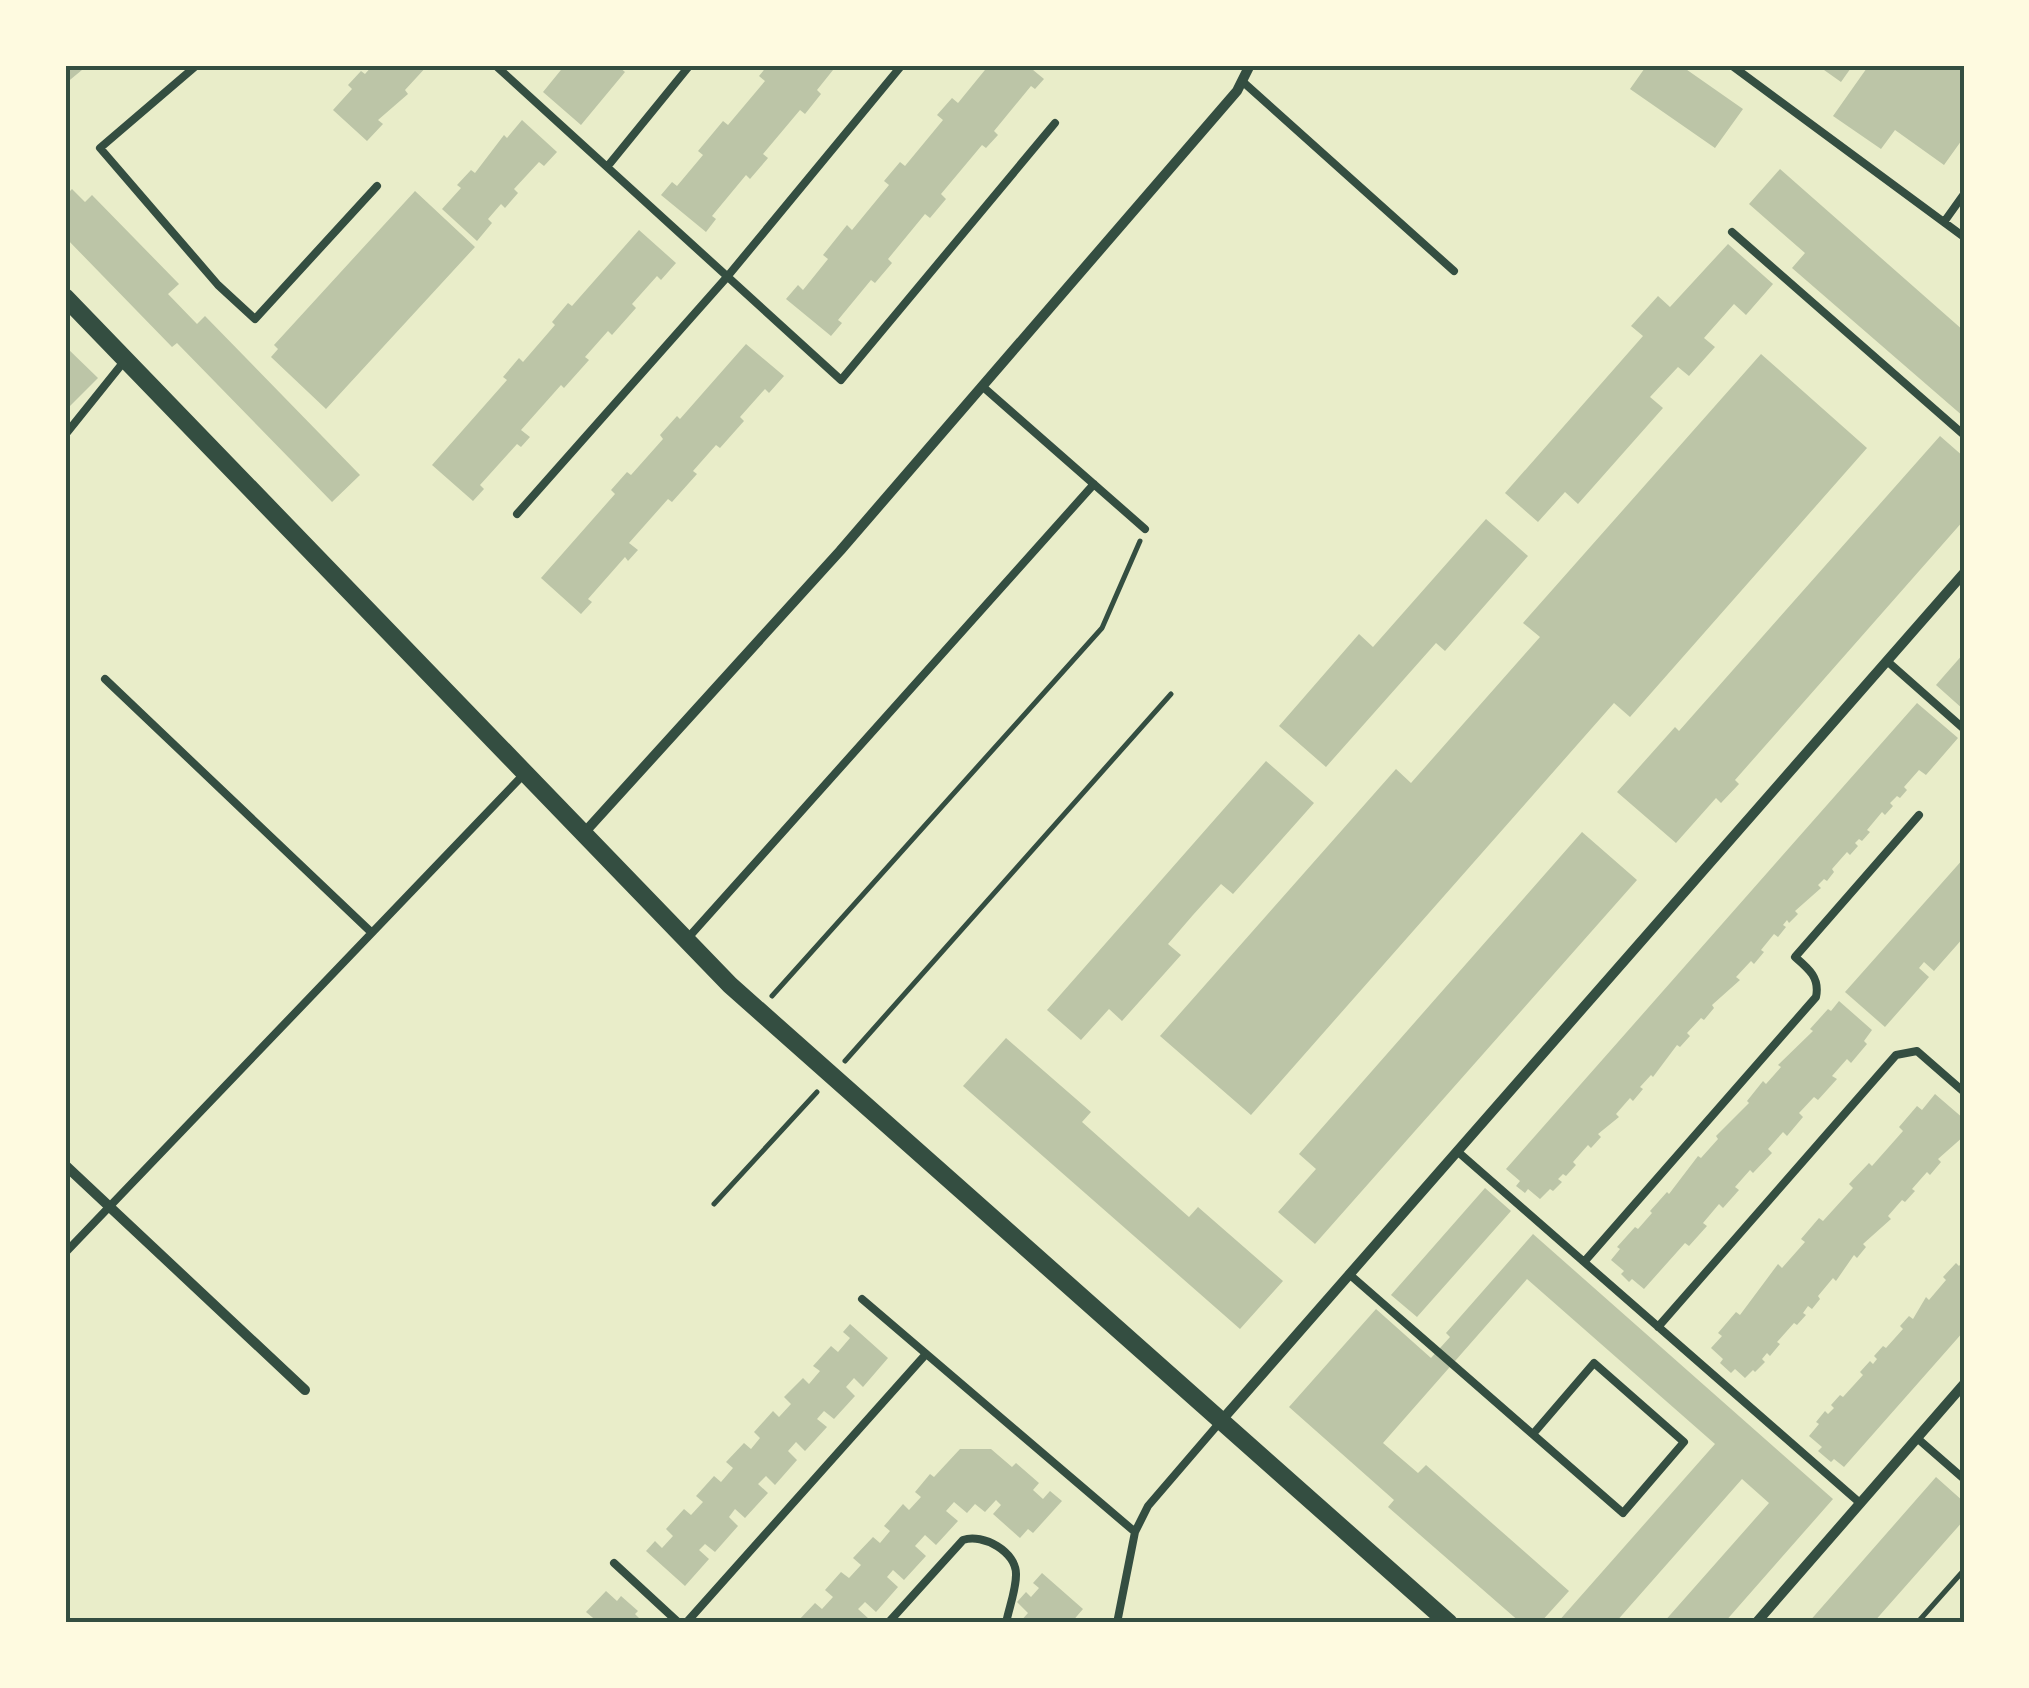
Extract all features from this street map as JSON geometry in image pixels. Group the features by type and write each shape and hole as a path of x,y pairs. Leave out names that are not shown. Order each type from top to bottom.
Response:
{"street":[{"path":"584,833 840,550 1237,91 1250,65"},
{"path":"65,296 686,940 832,1076 1448,1623"},
{"path":"1221,1421 1964,573"},
{"path":"65,1164 305,1390"},
{"path":"1756,1623 1964,1384"}],"lane":[{"path":"197,65 100,148 218,285 255,319 377,186"},
{"path":"496,65 840,380 1055,123"},
{"path":"607,167 690,65"},
{"path":"517,514 727,277 902,65"},
{"path":"1730,65 1964,237"},
{"path":"1242,81 1454,271"},
{"path":"1944,222 1964,194"},
{"path":"1732,232 1964,435"},
{"path":"65,435 126,360"},
{"path":"982,386 1146,529"},
{"path":"686,940 1094,484"},
{"path":"1886,661 1964,730"},
{"path":"105,679 372,932"},
{"path":"65,1253 526,772"},
{"path":"1584,1262 1816,997 1818,985 1811,970 1795,956 1919,816"},
{"path":"1658,1327 1896,1054 1917,1052 1964,1092"},
{"path":"1457,1151 1860,1503"},
{"path":"1349,1274 1622,1513 1684,1442 1594,1364 1533,1434"},
{"path":"862,1299 1135,1532"},
{"path":"614,1564 683,1623 926,1354"},
{"path":"1117,1623 1135,1532 1148,1506 1221,1421"},
{"path":"1917,1438 1964,1480"},
{"path":"888,1623 963,1540 975,1536 986,1538 1013,1563 1017,1573 1006,1623"}],"path":[{"path":"759,1010 1102,628 1146,529"},
{"path":"714,1204 1170,694"},
{"path":"1917,1623 1964,1570"}],"building":[{"path":"65,65 88,65 65,84"},
{"path":"373,65 428,65 405,90 408,94 378,120 383,124 367,141 333,110 352,89 348,85"},
{"path":"565,65 622,65 619,67 625,72 581,125 543,92"},
{"path":"768,65 837,65 817,90 821,94 805,114 800,110 763,154 768,158 750,179 746,175 712,216 716,219 706,232 661,195 672,182 677,186 703,155 698,151 723,121 728,125 765,81 759,76"},
{"path":"989,65 1027,65 1044,79 1035,89 1031,86 994,131 998,135 986,148 982,145 941,194 946,199 930,218 925,214 888,259 892,263 875,283 871,280 838,320 842,323 831,336 786,299 798,285 803,290 828,259 823,255 847,225 852,230 889,185 884,181 900,162 905,166 943,120 937,115 952,98 958,103"},
{"path":"1647,65 1680,65 1743,109 1715,148 1630,89"},
{"path":"1817,65 1853,65 1841,82"},
{"path":"1869,65 1964,65 1964,137 1944,165 1895,130 1881,149 1833,116"},
{"path":"522,120 557,152 544,166 539,162 514,189 518,193 488,219 492,223 477,241 442,209 461,188 457,185 471,170 475,173 504,135 507,138"},
{"path":"1780,169 1964,331 1964,417 1792,268 1805,253 1749,204"},
{"path":"72,189 85,202 92,195 179,284 168,294 197,324 205,316 360,475 332,502 177,343 172,347 65,237 65,196"},
{"path":"415,191 475,247 326,409 271,357 278,349 274,345"},
{"path":"639,230 676,263 661,280 657,276 632,304 636,308 612,335 608,331 585,357 589,360 521,430 530,437 521,447 517,444 480,485 484,489 473,501 432,465 507,380 503,377 519,358 523,362 555,325 552,322 568,303 572,306"},
{"path":"1728,244 1773,284 1746,315 1734,304 1704,338 1715,347 1689,376 1678,367 1650,397 1663,408 1578,504 1565,492 1538,522 1505,493 1643,336 1631,326 1658,296 1670,307"},
{"path":"746,344 784,376 769,393 765,389 740,417 744,421 720,448 716,445 693,471 697,474 672,502 668,499 629,543 638,550 628,561 625,557 588,599 592,602 581,614 541,578 615,494 611,490 627,472 631,475 663,439 660,435 677,416 680,419"},
{"path":"65,346 98,378 65,411"},
{"path":"1761,354 1867,448 1630,717 1614,703 1251,1115 1160,1036 1396,769 1411,783 1540,637 1523,623"},
{"path":"1940,436 1964,457 1964,520 1735,780 1739,784 1721,803 1716,798 1676,843 1617,792 1675,727 1679,731"},
{"path":"1486,519 1528,556 1445,651 1436,643 1326,767 1279,726 1359,634 1373,647"},
{"path":"1964,653 1964,710 1936,685"},
{"path":"1917,703 1958,738 1926,775 1919,770 1900,798 1897,796 1890,803 1893,806 1885,815 1882,812 1862,841 1855,843 1858,846 1832,869 1827,881 1824,879 1818,885 1821,888 1795,911 1798,914 1789,923 1787,920 1778,937 1774,934 1754,964 1751,961 1736,977 1740,980 1687,1033 1690,1036 1640,1087 1643,1089 1633,1101 1630,1098 1616,1114 1619,1117 1598,1134 1601,1137 1591,1148 1588,1145 1566,1176 1558,1179 1562,1182 1540,1199 1528,1189 1525,1193 1516,1186 1520,1181 1506,1169"},
{"path":"1266,761 1314,803 1233,894 1221,884 1193,915 1168,944 1181,955 1122,1021 1109,1009 1081,1040 1047,1010"},
{"path":"1582,832 1637,880 1315,1244 1278,1212 1316,1169 1299,1154"},
{"path":"1964,858 1964,922 1960,926 1964,937 1934,971 1924,962 1919,968 1929,977 1885,1027 1845,992"},
{"path":"1839,1001 1872,1030 1864,1041 1867,1044 1851,1063 1847,1059 1832,1076 1837,1079 1818,1100 1814,1097 1799,1113 1803,1117 1787,1136 1783,1132 1768,1149 1772,1153 1753,1173 1750,1170 1723,1208 1719,1204 1703,1223 1707,1226 1689,1246 1685,1243 1644,1289 1632,1279 1629,1282 1621,1274 1624,1271 1611,1260 1620,1249 1617,1247 1635,1227 1638,1229 1698,1156 1701,1158 1718,1139 1716,1136 1749,1103 1763,1081 1766,1084 1781,1067 1778,1065"},
{"path":"1006,1038 1091,1112 1082,1122 1189,1217 1198,1207 1283,1281 1240,1329 963,1086"},
{"path":"1935,1094 1964,1119 1964,1136 1938,1159 1941,1162 1930,1175 1927,1172 1912,1189 1915,1191 1888,1216 1891,1219 1863,1244 1866,1247 1857,1258 1854,1255 1836,1281 1833,1278 1812,1309 1808,1306 1803,1313 1806,1315 1777,1342 1780,1344 1770,1356 1767,1353 1762,1359 1765,1362 1745,1378 1735,1369 1731,1373 1711,1348 1722,1336 1718,1333 1736,1312 1740,1315 1778,1264 1782,1268 1805,1242 1801,1239 1819,1218 1823,1221 1853,1188 1849,1184 1869,1163 1872,1166 1903,1131 1899,1127 1917,1106 1922,1110"},
{"path":"1485,1188 1511,1211 1417,1317 1391,1295"},
{"path":"1533,1234 1833,1499 1724,1623 1663,1623 1769,1503 1742,1479 1615,1623 1557,1623 1715,1444 1527,1279 1383,1443 1418,1473 1426,1465 1569,1591 1540,1623 1521,1623 1388,1507 1394,1500 1289,1407 1376,1309 1431,1358 1450,1337 1446,1333"},
{"path":"1964,1260 1964,1331 1844,1467 1834,1459 1831,1462 1809,1436 1819,1424 1816,1422 1825,1411 1828,1414 1834,1408 1831,1405 1863,1375 1860,1372 1870,1361 1873,1364 1877,1359 1874,1356 1903,1329 1900,1326 1909,1316 1913,1319 1926,1297 1929,1300 1946,1280 1943,1277"},
{"path":"850,1324 888,1358 863,1387 854,1378 846,1387 855,1396 834,1419 824,1411 817,1419 827,1427 805,1451 796,1442 788,1451 797,1460 775,1485 766,1476 758,1484 768,1493 745,1518 735,1509 729,1517 738,1526 715,1552 705,1544 699,1550 709,1559 685,1586 646,1551 655,1541 662,1548 673,1536 666,1529 684,1509 691,1515 703,1502 696,1496 714,1476 721,1482 733,1468 726,1462 744,1443 751,1449 760,1438 754,1432 773,1411 779,1417 791,1404 784,1397 803,1378 809,1384 820,1371 813,1366 831,1346 838,1352 850,1338 843,1332"},
{"path":"960,1449 991,1449 1012,1467 1016,1463 1039,1483 1033,1490 1043,1499 1050,1491 1062,1501 1033,1533 1028,1529 1020,1538 993,1514 1001,1505 996,1500 985,1512 975,1504 967,1513 954,1502 946,1511 958,1521 936,1545 925,1535 915,1546 926,1556 904,1580 893,1570 887,1577 898,1587 876,1612 865,1602 858,1609 869,1619 866,1623 798,1621 815,1603 822,1609 833,1597 825,1590 841,1572 849,1578 861,1565 853,1558 873,1537 880,1543 890,1531 884,1526 903,1504 909,1510 921,1497 915,1492 930,1474 934,1477"},
{"path":"1936,1477 1964,1502 1964,1520 1873,1623 1808,1623"},
{"path":"1042,1573 1083,1609 1071,1623 1019,1623 1028,1613 1017,1602 1026,1592 1031,1597 1039,1588 1033,1583"},
{"path":"606,1591 617,1601 621,1596 638,1611 635,1614 644,1623 599,1623 586,1612"}]}
